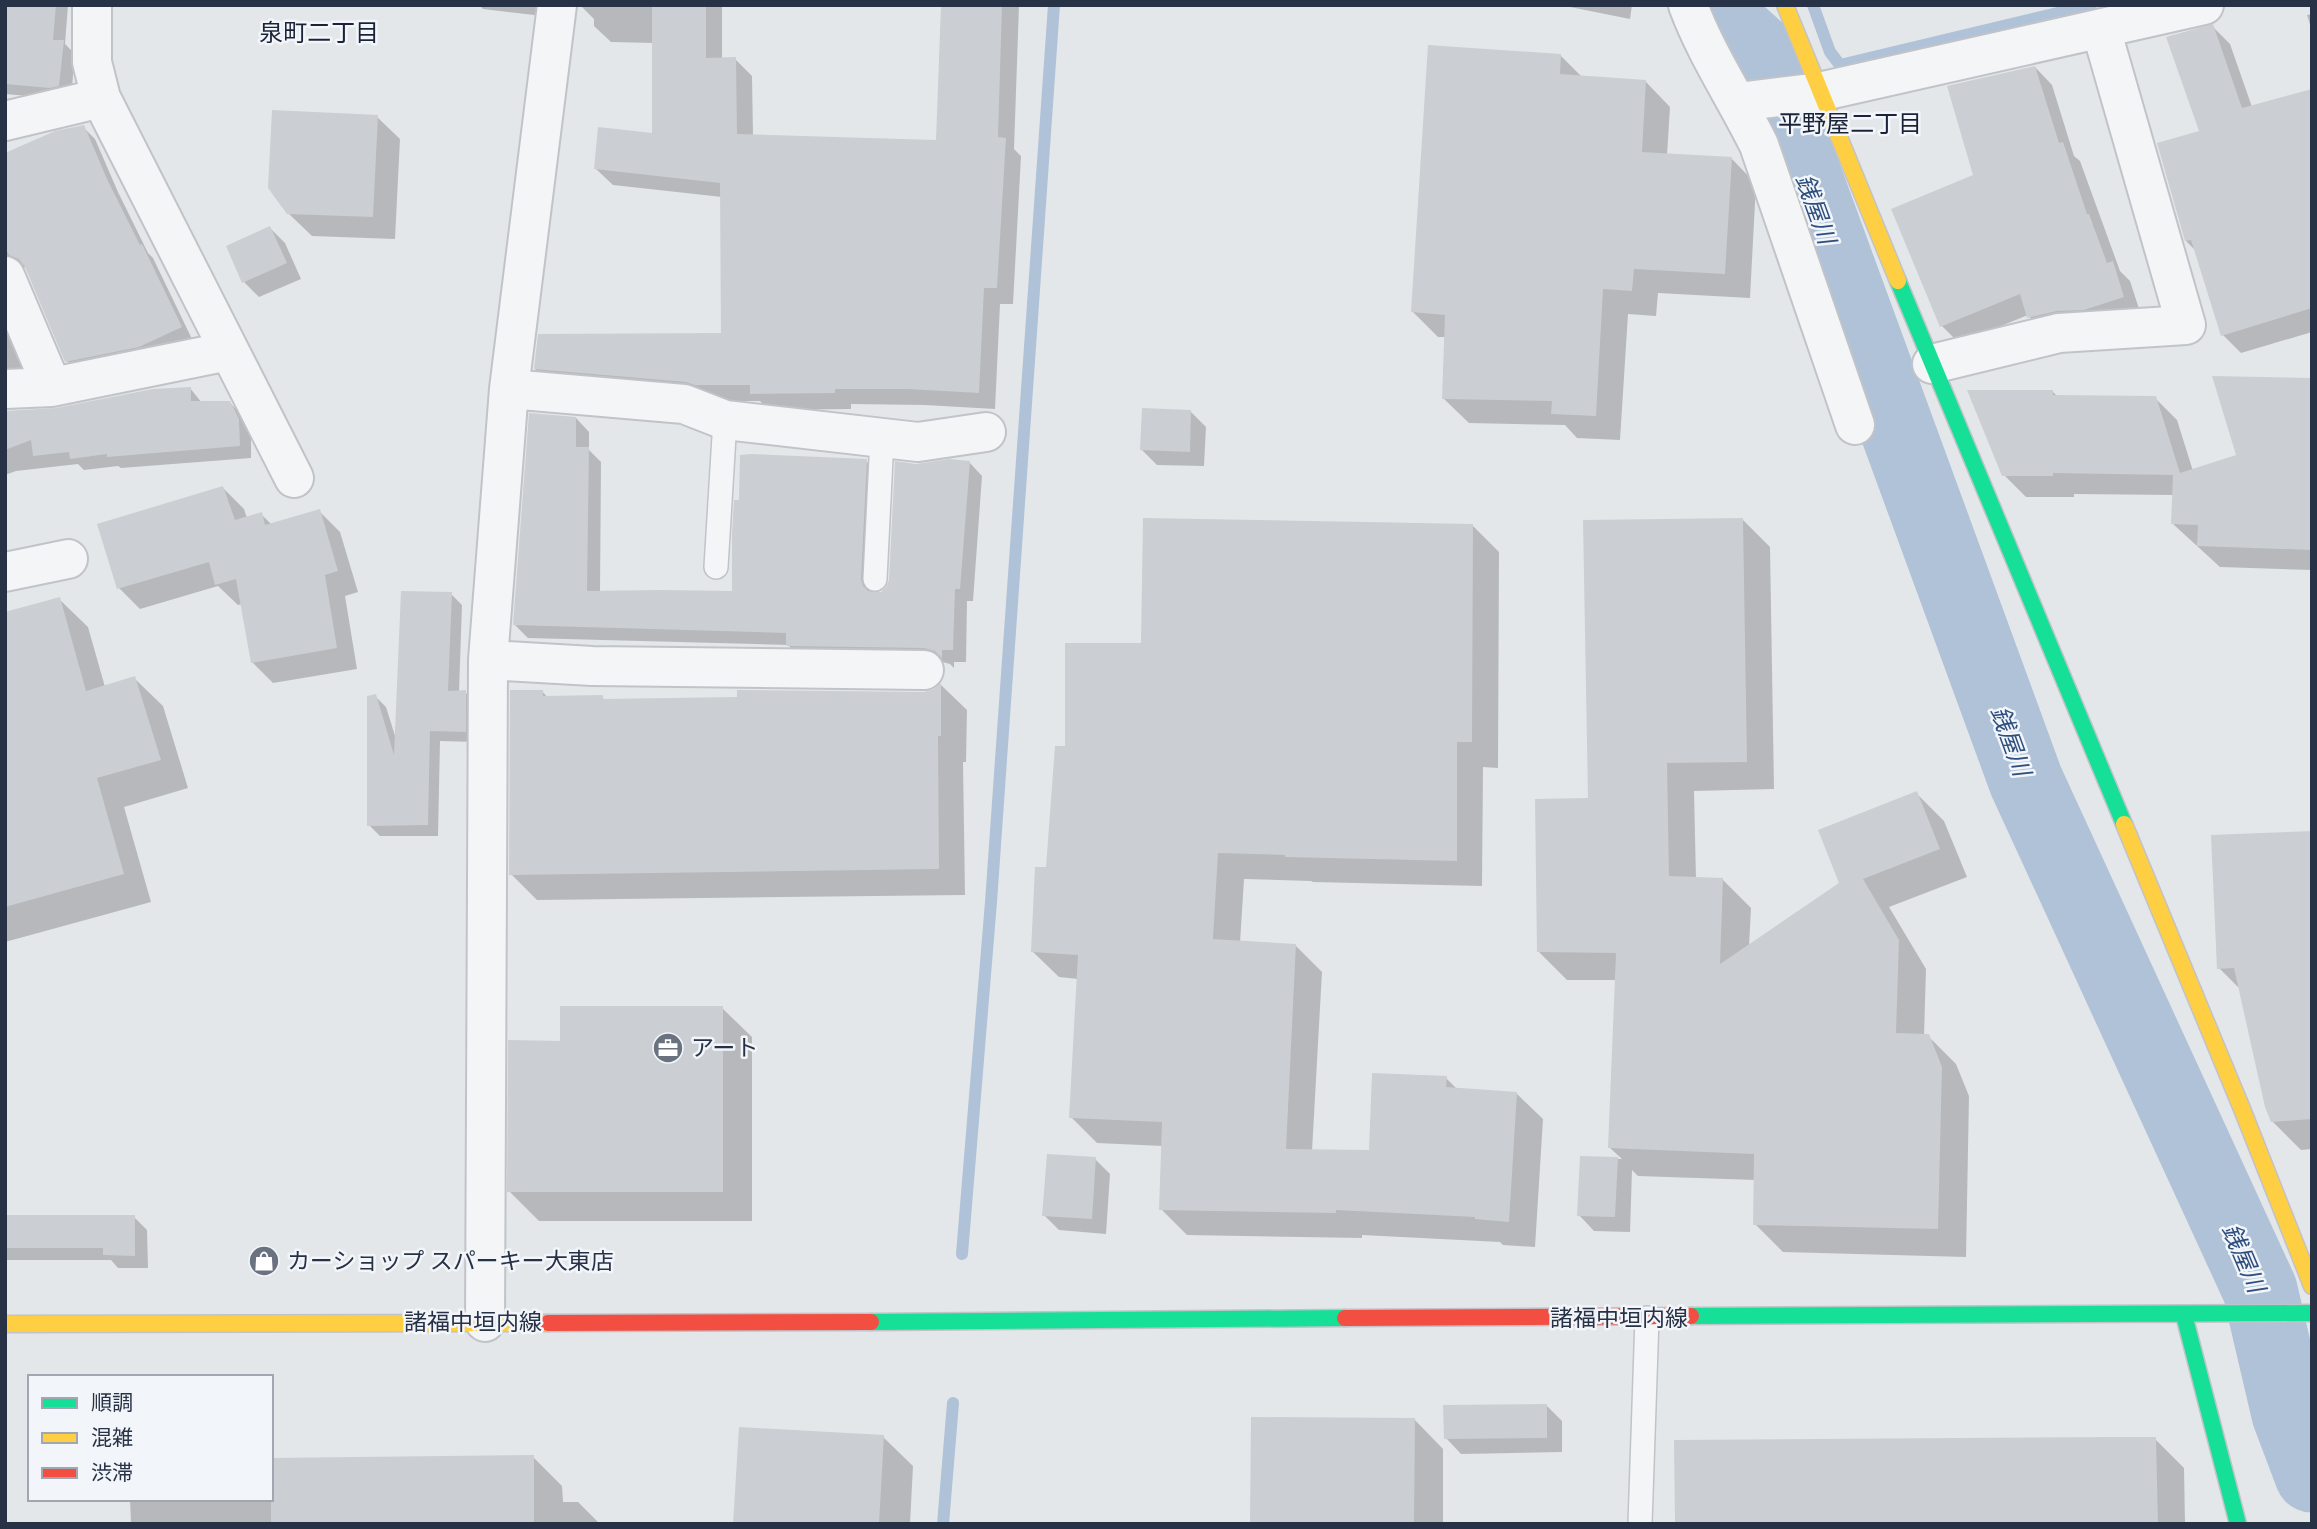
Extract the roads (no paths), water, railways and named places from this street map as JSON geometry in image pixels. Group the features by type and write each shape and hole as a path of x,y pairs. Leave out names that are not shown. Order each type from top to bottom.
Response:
{"street":[{"path":"92,5 92,62 100,98 294,478"},
{"path":"1688,5 1696,28 1759,145 1855,425"},
{"path":"1785,5 2242,1109 2312,1286"},
{"path":"1738,102 1819,92 2101,29 2157,10 2204,5"},
{"path":"485,1322 488,660 509,389 547,7"},
{"path":"1932,363 2059,333 2186,325 2101,29"},
{"path":"5,121 100,98"},
{"path":"5,276 52,387"},
{"path":"5,389 52,387 229,351"},
{"path":"509,389 684,404 725,421 918,442 986,432"},
{"path":"5,572 68,559"},
{"path":"488,660 592,666 924,670"},
{"name":"諸福中垣内線","path":"5,1324 941,1322 2312,1313"},
{"path":"2184,1315 2238,1524"}],"lane":[{"path":"716,567 725,421"},
{"path":"875,579 882,438"},
{"path":"1640,1524 1647,1318"}],"waterway":[{"path":"962,1254 991,902 1054,5"},
{"name":"銭屋川","path":"1722,5 1729,25 1759,52 2026,781 2260,1290 2289,1414 2312,1475"},
{"path":"1813,5 1830,52 1840,65 2091,5"},
{"path":"943,1524 953,1403"}],"place":[{"name":"アート","path":"668,1048"},
{"name":"カーショップ スパーキー大東店","path":"264,1261"}],"district":[{"name":"泉町二丁目","path":"319,32"},
{"name":"平野屋二丁目","path":"1850,123"}]}
